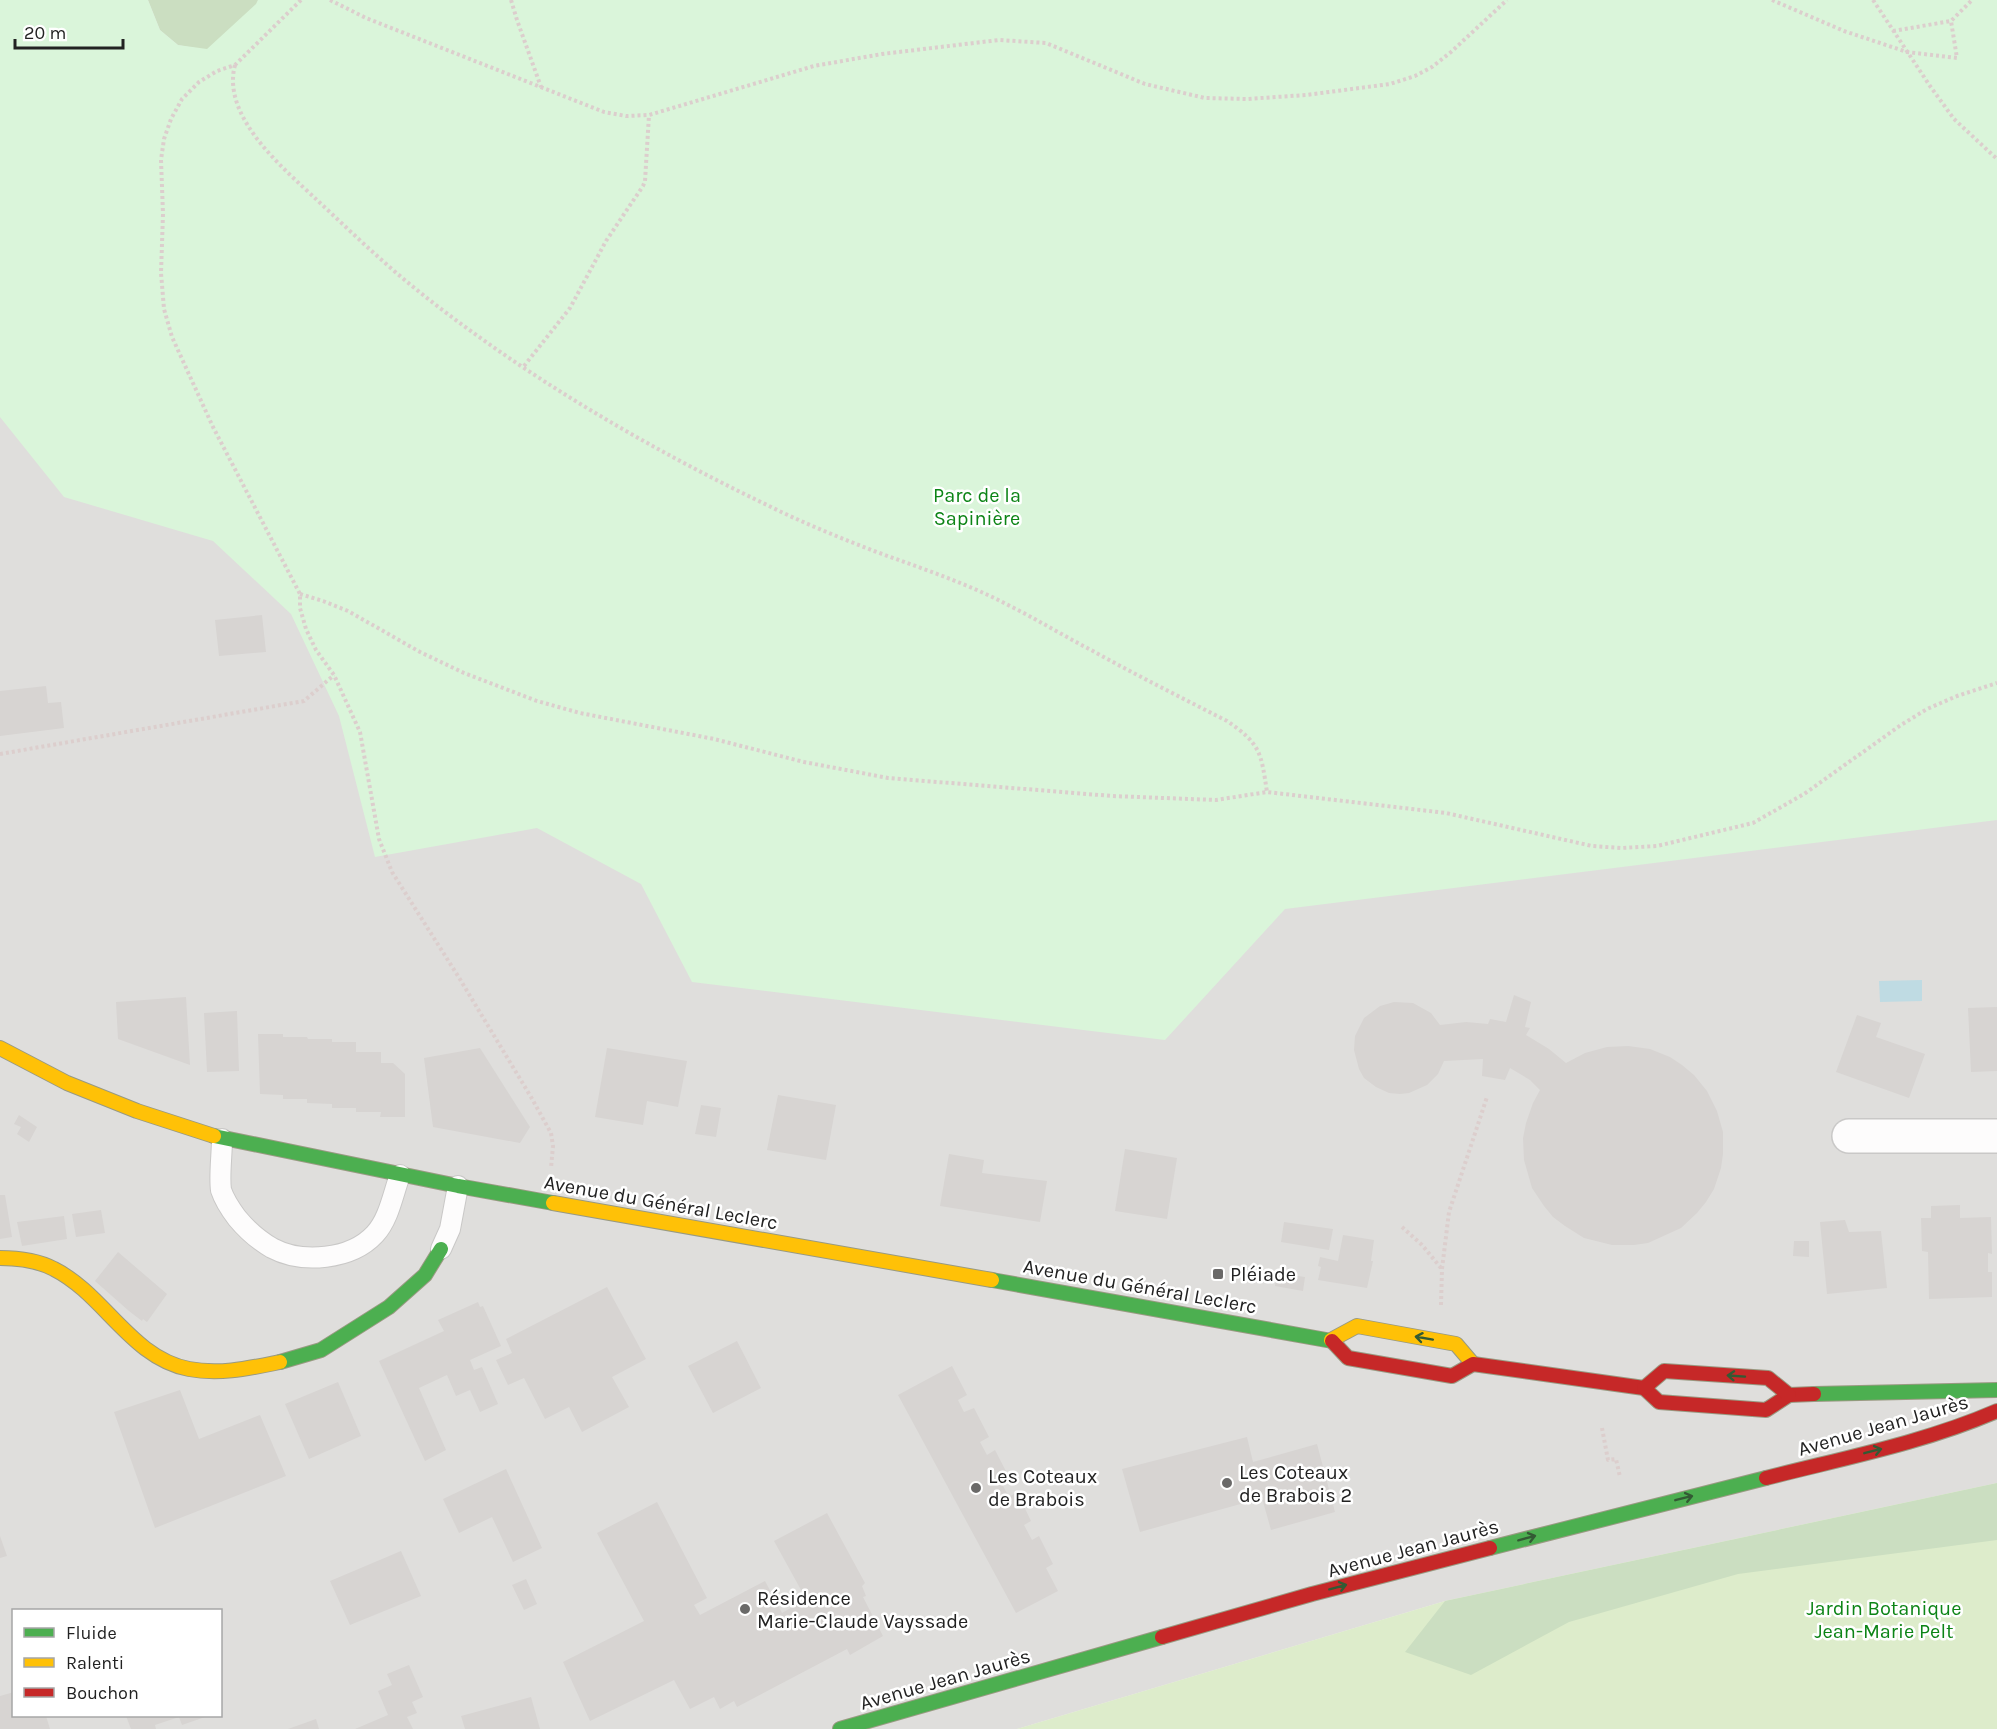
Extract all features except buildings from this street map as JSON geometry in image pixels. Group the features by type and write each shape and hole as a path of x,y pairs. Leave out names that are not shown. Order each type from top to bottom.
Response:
{"main road":[{"name":"Avenue du Général Leclerc","path":"0,1048 67,1083 137,1111 222,1139 458,1186 1331,1340"},
{"path":"0,1257 41,1263 60,1273 132,1337 156,1355 178,1366 208,1372 236,1371 318,1352 354,1330 422,1279 434,1264 441,1249"},
{"path":"1473,1364 1456,1344 1357,1326 1331,1340 1348,1358 1452,1376 1473,1364 1644,1388 1659,1402 1766,1410 1789,1395 1997,1390"},
{"path":"1644,1388 1665,1371 1768,1378 1789,1395"},
{"name":"Avenue Jean Jaurès","path":"840,1729 1282,1603 1627,1512 1898,1445 1962,1426 1997,1411"}],"street":[{"path":"1849,1136 1997,1136"}],"lane":[{"path":"222,1139 222,1190 230,1209 255,1237 273,1248 293,1255 330,1256 347,1253 360,1246 374,1235 383,1223 400,1175"},
{"path":"441,1249 450,1229 458,1186"}],"path":[{"path":"301,0 235,65 217,71 199,82 182,99 171,119 164,140 161,160 163,214 161,273 164,309 172,337 213,427 300,594 300,608 306,629 316,650 334,675 360,732 379,839 392,872 458,976 551,1133 553,1146 550,1169"},
{"path":"330,0 366,18 604,112 626,116 649,115 814,66 882,54 999,40 1047,44 1145,84 1205,98 1247,99 1337,91 1390,84 1415,76 1432,67 1507,0"},
{"path":"512,0 541,87"},
{"path":"1772,0 1844,31 1907,52 1957,58 1951,21"},
{"path":"1873,0 1954,119 1997,159"},
{"path":"1893,31 1951,21 1972,0"},
{"path":"235,65 231,78 240,112 255,136 276,162 412,286 471,331 654,447 768,506 871,550 975,589 1227,722 1255,743 1261,756 1267,792"},
{"path":"524,366 570,308 606,241 643,186 649,115"},
{"path":"300,594 348,611 420,652 464,673 537,701 580,713 714,740 804,762 888,778 1112,796 1216,800 1267,792 1446,813 1592,846 1621,848 1658,846 1753,823 1804,794 1918,714 1957,696 1997,683"},
{"path":"0,754 304,701 334,675"},
{"path":"1441,1312 1442,1269 1447,1222 1487,1097"},
{"path":"1402,1227 1428,1250 1442,1269"},
{"path":"1602,1428 1608,1461 1616,1459 1619,1475"}],"shaded area":[{"path":"0,0 1997,0 1997,1483 1445,1601 1017,1729 0,1729"}],"green space":[{"name":"Parc de la Sapinière","path":"0,0 148,0 160,30 178,45 207,49 258,0 1997,0 1997,820 1285,909 1165,1040 692,982 641,884 537,828 375,857 339,716 291,614 213,541 64,497 0,417"},
{"path":"148,0 258,0 257,4 207,50 178,45 160,30"},
{"name":"Jardin Botanique Jean-Marie Pelt","path":"1997,1483 1997,1729 1017,1729 1445,1601"},
{"path":"1997,1483 1997,1540 1738,1574 1569,1622 1471,1675 1405,1652 1445,1601"}],"water":[{"path":"1922,980 1922,1001 1880,1002 1879,981"}],"traffic: fast":[{"path":"214,1136 553,1203"},
{"path":"280,1362 321,1350 389,1307 425,1275 441,1249"},
{"path":"992,1280 1332,1341"},
{"path":"1814,1394 1997,1390"},
{"path":"1490,1548 1766,1478"},
{"path":"840,1729 1162,1637"}],"traffic: slow":[{"path":"0,1048 67,1083 137,1111 214,1136"},
{"path":"553,1203 992,1280"},
{"path":"0,1258 41,1263 72,1280 134,1339 169,1363 189,1369 212,1371 235,1370 280,1362"},
{"path":"1331,1340 1357,1326 1456,1344 1473,1364"}],"traffic: jam":[{"path":"1332,1341 1348,1358 1452,1376 1473,1364 1644,1388 1659,1402 1766,1410 1789,1395 1814,1394"},
{"path":"1644,1388 1664,1371 1768,1378 1789,1395"},
{"path":"1766,1478 1912,1441 1997,1411"},
{"path":"1162,1637 1312,1594 1490,1548"}],"place":[{"name":"Pléiade","path":"1218,1274"},
{"name":"Les Coteaux de Brabois 2","path":"1227,1483"},
{"name":"Les Coteaux de Brabois","path":"976,1488"},
{"name":"Résidence Marie-Claude Vayssade","path":"745,1609"}]}
